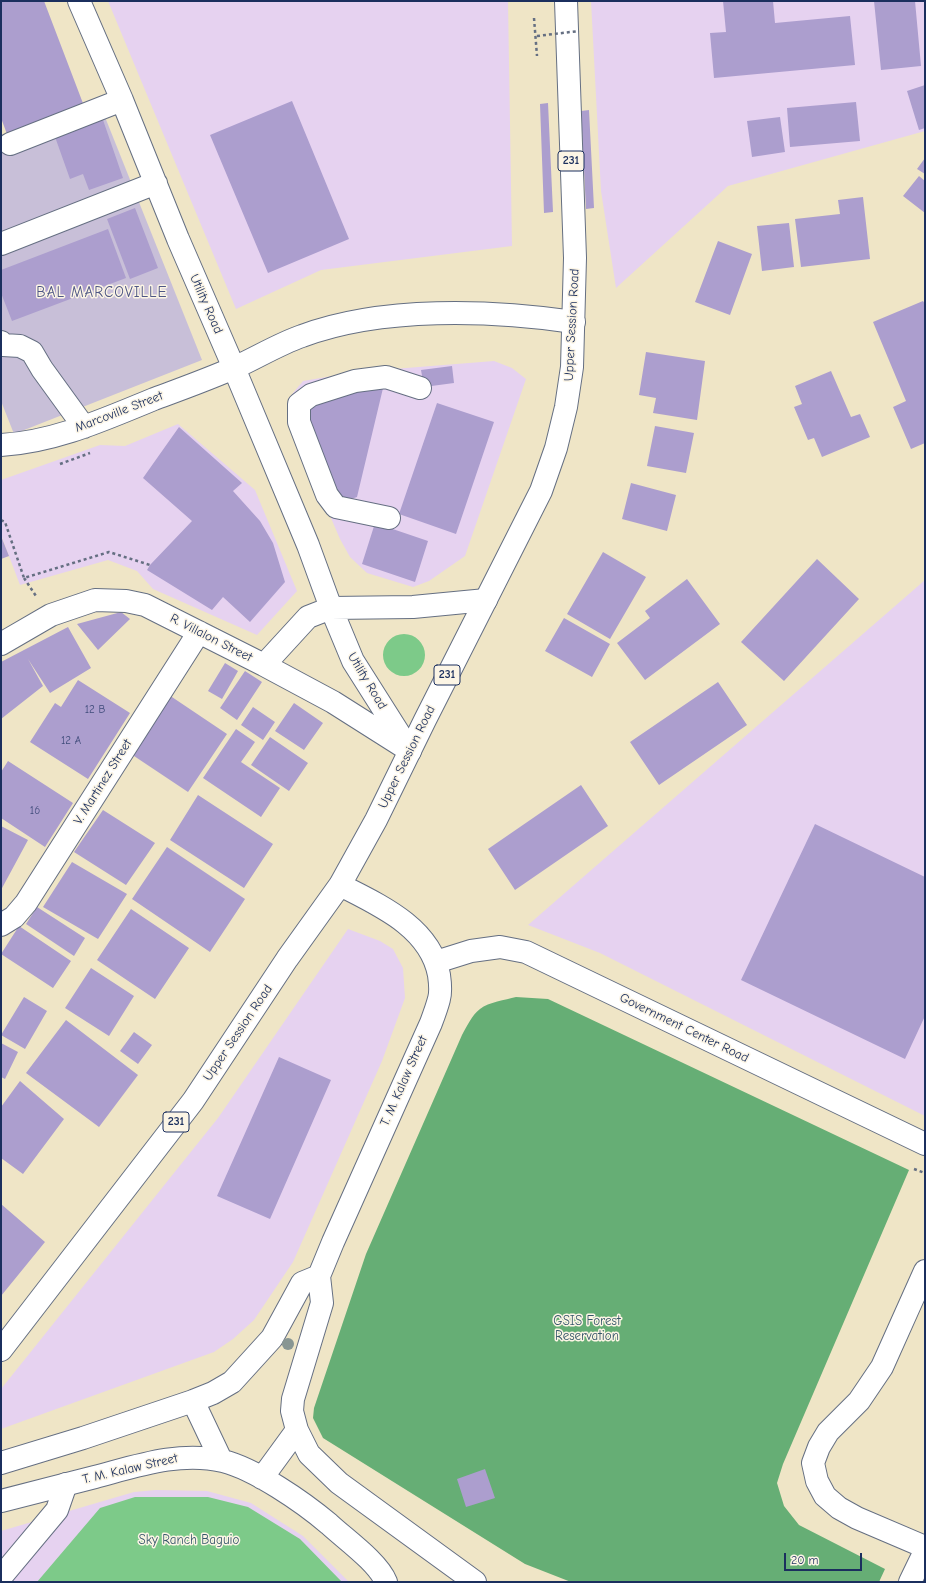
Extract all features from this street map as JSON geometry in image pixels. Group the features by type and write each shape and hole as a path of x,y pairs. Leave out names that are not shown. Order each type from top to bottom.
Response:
{"main road":[{"name":"Utility Road","path":"79,1 122,100 178,239 308,544 331,608 353,661 410,751"},
{"name":"Upper Session Road","path":"1,1350 193,1101 287,959 340,886 357,857 424,720 541,492 556,448 566,407 572,367 575,258 566,1"},
{"path":"10,144 122,100"},
{"path":"1,244 156,184"},
{"name":"Marcoville Street","path":"1,445 37,440 84,427 234,368 301,336 335,325 416,314 456,313 547,318 574,322"},
{"path":"1,342 3,345 20,346 32,352 42,369 84,427"},
{"path":"389,518 336,506 327,495 299,422 299,404 311,395 355,381 386,377 420,388"},
{"name":"R. Villalon Street","path":"1,644 51,615 95,600 126,601 145,605 264,664 333,702 410,751"},
{"path":"264,664 308,617 331,608 413,607 486,600"},
{"name":"V. Martinez Street","path":"1,925 14,917 26,903 199,632"},
{"name":"T. M. Kalaw Street","path":"357,857 359,873 363,885 375,903"},
{"name":"T. M. Kalaw Street","path":"340,886 375,903 419,935 430,950 436,962 440,980 440,999 431,1023 332,1242 319,1276 322,1303 292,1399 292,1411 297,1430 309,1454 339,1483 475,1582"},
{"name":"Government Center Road","path":"436,962 472,951 500,947 526,952 925,1144"},
{"path":"925,1271 882,1367 859,1401 828,1432 819,1447 813,1463 817,1481 825,1496 839,1508 857,1518 925,1548"},
{"path":"1,1463 83,1438 193,1401 213,1393 232,1382 272,1338 302,1283 319,1276"},
{"path":"193,1401 221,1460"},
{"path":"262,1478 297,1430"},
{"name":"T. M. Kalaw Street","path":"1,1501 156,1461 185,1457 221,1460 236,1465 262,1478 317,1514 368,1558 386,1582"},
{"path":"1,1577 58,1510 66,1484"},
{"path":"910,1582 925,1551"}],"path":[{"path":"534,18 537,36 537,56"},
{"path":"537,36 580,31"},
{"path":"1,520 5,522 24,578 109,552 150,565"},
{"path":"914,1169 925,1174"}],"shaded area":[{"path":"108,1 508,1 512,246 321,270 236,309"},
{"path":"591,1 925,1 925,131 728,186 616,288 601,191"},
{"path":"103,112 202,360 14,434 1,401 1,151"},
{"path":"494,361 512,368 526,379 465,556 429,581 413,587 367,573 350,557 340,539 288,418 288,399 303,381 356,372"},
{"path":"178,424 255,490 297,591 257,635 153,589 137,571 108,560 20,585 1,535 1,480 100,445 125,446"},
{"path":"925,580 925,1116 600,953 528,925"},
{"path":"348,929 380,941 393,949 403,968 405,998 382,1061 293,1262 254,1320 233,1339 214,1352 1,1429 1,1389 218,1118"},
{"name":"Sky Ranch Baguio","path":"156,1490 207,1491 251,1503 303,1536 349,1582 1,1582 1,1531 134,1492"}],"green space":[{"path":"400,634 408,634 416,637 422,643 425,655 422,667 416,673 408,676 400,676 392,673 386,667 383,659 383,651 386,643 392,637"},
{"name":"GSIS Forest Reservation","path":"516,997 548,999 909,1170 783,1464 777,1483 784,1506 799,1525 885,1569 879,1582 571,1582 525,1564 323,1438 313,1418 314,1408 366,1254 468,1024 480,1009 492,1003"},
{"name":"Sky Ranch Baguio","path":"135,1497 208,1497 248,1507 300,1539 342,1582 37,1582 100,1508"}],"building":[{"path":"1,1 44,1 84,106 7,134 1,118"},
{"path":"723,1 773,1 775,23 850,16 855,65 714,78 710,33 726,32"},
{"path":"874,1 915,1 921,66 881,70"},
{"path":"925,85 925,128 919,130 907,91"},
{"path":"292,101 349,239 268,273 210,135"},
{"path":"856,102 860,141 790,147 787,108"},
{"path":"548,103 553,212 544,213 540,104"},
{"path":"589,110 594,208 586,209 581,111"},
{"path":"102,117 123,178 89,190 83,174 70,179 54,134"},
{"path":"780,117 785,152 752,157 747,121"},
{"path":"925,158 925,174 917,169"},
{"path":"919,176 925,181 925,213 903,196"},
{"path":"863,197 870,259 801,267 795,219 840,214 838,200"},
{"path":"135,208 158,268 130,279 107,219"},
{"path":"789,223 794,267 762,271 757,226"},
{"path":"108,229 126,278 12,321 1,293 1,270"},
{"path":"718,241 752,254 730,315 695,302"},
{"path":"923,301 925,304 925,443 911,449 893,407 906,401 873,322"},
{"path":"646,352 705,361 697,420 653,413 656,398 639,395"},
{"path":"452,366 454,383 424,387 421,370"},
{"path":"831,371 851,417 860,414 870,437 822,457 814,438 808,440 794,407 802,404 795,386"},
{"path":"384,384 357,497 340,503 306,411 328,396"},
{"path":"437,403 494,422 456,534 399,514"},
{"path":"655,426 694,433 686,473 647,466"},
{"path":"179,427 242,483 233,491 260,521 273,543 285,582 250,622 223,597 212,610 147,570 192,521 143,478"},
{"path":"631,483 676,495 667,531 622,519"},
{"path":"375,523 428,541 415,582 362,564"},
{"path":"1,536 9,556 1,559"},
{"path":"603,552 646,577 610,639 567,614"},
{"path":"817,559 859,599 784,681 741,642"},
{"path":"687,579 720,624 645,680 617,643 650,618 645,611"},
{"path":"121,612 130,619 98,650 77,624"},
{"path":"564,618 610,644 592,677 545,651"},
{"path":"68,627 91,668 50,693 28,659 43,686 1,719 1,662"},
{"path":"225,663 238,671 222,699 208,691"},
{"path":"245,671 262,682 237,720 220,708"},
{"path":"78,680 130,713 88,779 30,742 55,703 61,707"},
{"path":"718,682 747,725 659,785 630,742"},
{"path":"163,691 227,734 188,792 125,750"},
{"path":"294,703 323,723 304,750 275,731"},
{"path":"253,707 275,722 263,740 241,725"},
{"path":"236,729 255,742 241,762 280,788 261,817 203,778"},
{"path":"270,737 308,763 289,791 251,765"},
{"path":"8,761 73,803 45,847 1,818 1,772"},
{"path":"581,785 608,826 515,890 488,849"},
{"path":"198,795 273,844 244,888 170,840"},
{"path":"103,810 155,843 126,885 74,852"},
{"path":"815,824 925,877 925,1016 905,1059 741,980"},
{"path":"1,826 28,840 1,890"},
{"path":"167,847 245,899 210,952 132,899"},
{"path":"72,862 127,894 98,939 43,907"},
{"path":"37,907 85,938 74,956 26,924"},
{"path":"131,909 189,948 155,999 97,960"},
{"path":"19,926 71,961 53,988 1,954"},
{"path":"91,968 134,996 109,1036 65,1008"},
{"path":"24,997 47,1011 25,1049 1,1035"},
{"path":"66,1020 138,1075 99,1127 26,1073"},
{"path":"134,1032 152,1045 138,1064 120,1051"},
{"path":"1,1043 18,1052 5,1079 1,1077"},
{"path":"279,1057 331,1080 270,1219 217,1196"},
{"path":"20,1081 64,1119 23,1174 1,1158 1,1107"},
{"path":"1,1204 45,1242 1,1296"},
{"path":"485,1469 495,1498 466,1507 457,1479"}],"district":[{"name":"BAL MARCOVILLE","path":"102,293"}]}
